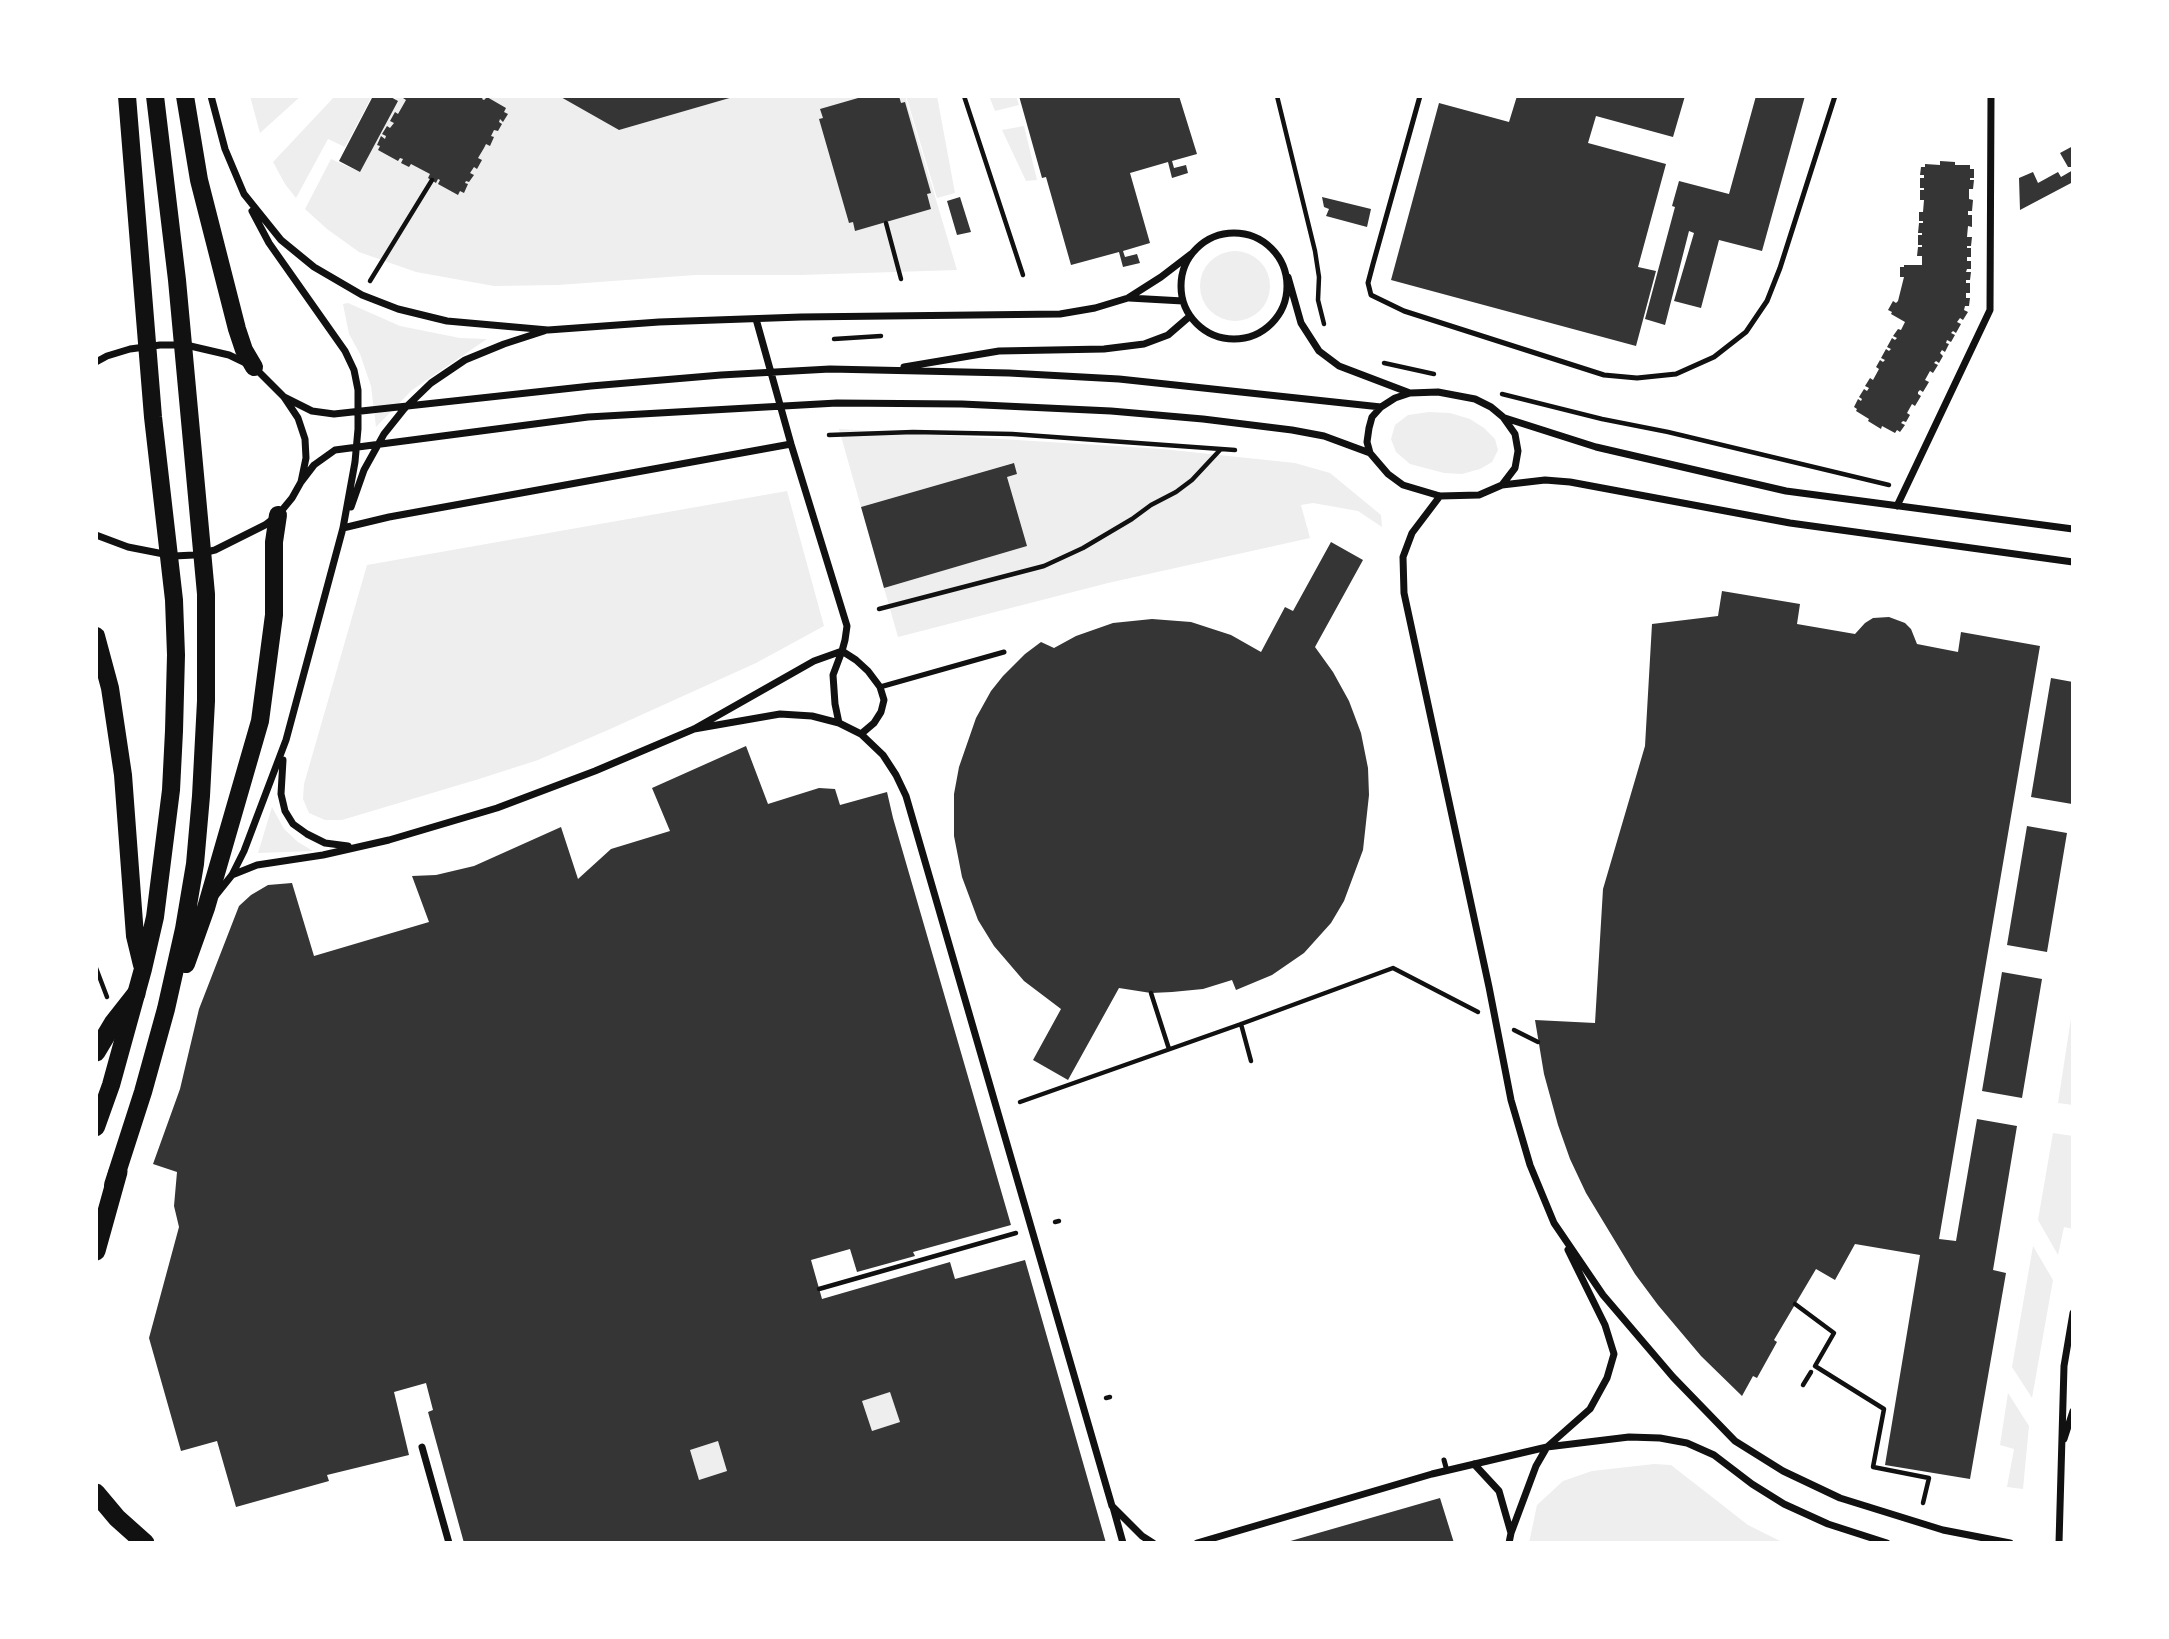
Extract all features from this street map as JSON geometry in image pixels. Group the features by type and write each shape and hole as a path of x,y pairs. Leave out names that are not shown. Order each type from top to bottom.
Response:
{"highway":[{"path":"96,1052 114,1022 136,994"},
{"path":"96,1251 118,1172"},
{"path":"96,1493 117,1518 145,1543"}],"main road":[{"path":"96,1127 111,1085 155,917 170,803 174,731 174,600 153,417 127,96"},
{"path":"96,1235 143,1092 184,929 199,823 206,701 206,594 177,280 155,96"},
{"path":"185,96 199,180 237,328 244,350 254,367"},
{"path":"166,1009 206,908 260,721 274,615 274,542 278,515"},
{"path":"96,636 110,688 123,775 135,936 143,969"}],"street":[{"path":"206,908 232,875 256,822 286,740 343,528 358,429 358,390 354,370 333,332 269,243 225,149 211,96"},
{"path":"1897,506 1990,310 1991,96"},
{"path":"244,194 281,240 314,267 362,295 398,309 447,321 548,330 659,322 1060,314 1095,308 1128,298 1161,277 1204,242 1220,234 1238,232 1255,236 1271,246 1282,260 1301,324 1319,351 1339,366 1410,393"},
{"path":"1191,254 1181,285 1183,301 1190,316 1203,329 1219,337 1237,339 1254,335 1270,326 1281,312 1287,295 1288,277"},
{"path":"1128,298 1183,301"},
{"path":"887,369 999,351 1104,349 1144,344 1168,335 1190,316"},
{"path":"756,319 846,626 842,651 833,675 839,723"},
{"path":"343,528 364,470 384,434 404,409 431,383 465,360 548,330"},
{"path":"96,362 130,349 186,345 208,348 254,367 284,397 298,418 305,439 306,458 301,482"},
{"path":"284,397 312,411 334,414 721,375 887,369 1119,379 1381,407"},
{"path":"1502,485 1515,468 1518,451 1515,434 1503,417 1491,407 1458,395 1438,392 1410,393 1381,407 1373,417 1367,442 1370,453 1388,474 1403,485 1440,496 1479,495 1502,485 1545,480 1570,482 1790,523 2073,562"},
{"path":"96,535 128,547 174,556 215,550 240,539 278,515 314,464 335,450 588,417 837,403 962,404 1111,411 1292,429 1324,436 1370,453"},
{"path":"1503,417 1596,447 1786,491 2073,529"},
{"path":"343,528 389,517 791,444"},
{"path":"1440,496 1412,533 1403,557 1404,593 1487,975 1511,1100 1530,1165 1605,1325 1614,1354 1607,1378 1590,1409 1547,1447 1536,1466 1511,1533 1510,1543"},
{"path":"842,651 856,660 880,687 884,700 874,723 861,734"},
{"path":"232,875 257,865 363,846 419,832 498,808 694,729 814,661 842,651"},
{"path":"694,729 780,713 812,716 839,723 861,734 883,755 896,775 906,796 1123,1543"},
{"path":"286,740 281,794 285,811 293,824 325,843 363,846"},
{"path":"1555,1223 1603,1295 1673,1377 1735,1441 1783,1471 1840,1498 1943,1530 2010,1543"},
{"path":"2057,1543 2064,1366 2073,1313"},
{"path":"2064,1366 2073,1361"},
{"path":"2061,1450 2073,1411"},
{"path":"1197,1543 1447,1471 1547,1447 1629,1437 1660,1438 1688,1443 1714,1455 1752,1485 1784,1504 1828,1524 1886,1543"},
{"path":"422,1447 449,1543"},
{"path":"1474,1465 1499,1491 1511,1533"},
{"path":"1112,1506 1142,1536 1153,1543"}],"lane":[{"path":"1420,96 1368,283 1371,295 1404,311 1604,375 1637,378 1676,374 1714,357 1746,332 1767,301 1780,268 1835,96"},
{"path":"880,687 1004,652"},
{"path":"1444,1460 1447,1471"}],"path":[{"path":"964,96 1023,275"},
{"path":"362,295 432,180"},
{"path":"886,223 901,279"},
{"path":"834,340 881,336"},
{"path":"829,435 913,432 1012,434 1080,441 1235,450"},
{"path":"879,609 1044,565 1083,548 1151,505 1177,492 1221,449"},
{"path":"1020,1102 1393,968 1490,1017"},
{"path":"1152,993 1169,1049"},
{"path":"1241,1024 1251,1061"},
{"path":"1514,1030 1538,1042"},
{"path":"820,1289 1017,1233"},
{"path":"1795,1304 1834,1333 1815,1366 1884,1409 1872,1467 1928,1478 1923,1503"},
{"path":"1803,1385 1811,1372"}],"shaded area":[{"path":"250,96 301,96 260,133"},
{"path":"335,96 372,96 345,147 328,139 296,198 273,162"},
{"path":"394,96 559,96 619,130 736,96 905,96 957,270 695,275 558,285 494,286 416,272 359,252 305,209 331,159 360,172 397,101"},
{"path":"906,96 937,96 955,193 937,198"},
{"path":"989,96 1016,96 1019,105 995,111"},
{"path":"1024,126 1037,180 1026,181 1002,130"},
{"path":"1242,251 1255,257 1264,266 1268,272 1268,300 1260,311 1249,319 1228,321 1210,311 1202,300 1200,279 1210,261 1221,253"},
{"path":"348,303 400,326 460,338 487,339 412,390 376,427 371,386 360,354 349,334 343,304"},
{"path":"1450,413 1470,419 1484,428 1495,439 1498,450 1492,462 1462,474 1444,473 1410,464 1396,452 1391,439 1395,425 1408,415"},
{"path":"839,429 1162,449 1295,463 1330,473 1381,515 1382,527 1358,511 1313,503 1301,505 1310,538 1108,583 898,637 884,588 1026,546 1007,477 1017,474 1013,463 861,507"},
{"path":"787,491 824,626 756,663 538,760 342,820 325,820 309,813 303,799 304,784 367,565"},
{"path":"272,807 284,829 313,851 258,853"},
{"path":"2073,1005 2073,1105 2058,1103"},
{"path":"2053,1133 2073,1136 2073,1229 2064,1227 2058,1255 2038,1220"},
{"path":"2033,1246 2053,1280 2032,1398 2012,1367"},
{"path":"890,1392 900,1422 872,1431 862,1401"},
{"path":"2008,1393 2029,1426 2023,1489 2007,1487 2014,1449 2000,1445"},
{"path":"718,1441 727,1471 699,1480 690,1450"},
{"path":"1654,1464 1671,1465 1748,1525 1784,1543 1529,1543 1537,1505 1563,1481 1592,1471"}],"building":[{"path":"373,96 389,96 398,101 360,172 339,161"},
{"path":"404,96 484,96 482,99 487,97 506,108 504,112 508,114 503,122 500,119 502,124 498,131 494,130 490,146 486,144 478,158 482,160 477,169 474,167 470,173 474,175 469,182 466,181 468,184 464,193 460,191 458,195 438,184 440,180 436,183 428,178 430,174 411,164 409,167 401,163 403,159 398,161 378,150 381,136 385,139 386,136 382,134 387,126 390,128 394,123 390,121 395,112 398,114 406,100"},
{"path":"559,96 733,96 733,97 619,130"},
{"path":"865,96 899,96 901,103 905,102 931,193 927,194 931,209 855,231 853,222 849,223 819,119 823,118 820,109"},
{"path":"1019,96 1179,96 1197,154 1172,161 1174,168 1186,165 1188,173 1172,178 1168,162 1130,173 1150,243 1123,251 1125,257 1137,254 1140,263 1123,267 1119,252 1071,265 1046,177 1042,178"},
{"path":"1517,96 1685,96 1673,137 1596,116 1588,143 1666,164 1638,267 1656,271 1636,346 1391,280 1439,103 1509,122"},
{"path":"1756,96 1805,96 1762,251 1719,240 1701,308 1674,301 1694,233 1689,231 1665,325 1645,319 1675,207 1672,206 1679,181 1729,194"},
{"path":"2073,146 2073,167 2068,167 2060,153"},
{"path":"1940,161 1970,165 1970,169 1974,169 1974,178 1970,178 1974,180 1973,189 1969,189 1969,199 1973,200 1972,211 1968,211 1968,215 1972,215 1972,227 1968,226 1967,237 1972,237 1971,246 1967,246 1971,248 1971,257 1967,257 1967,261 1971,261 1971,269 1966,272 1971,272 1970,280 1966,280 1966,283 1970,283 1970,293 1966,293 1966,298 1970,298 1969,306 1965,306 1964,310 1968,312 1963,320 1960,318 1957,322 1961,324 1956,333 1951,333 1955,335 1951,342 1947,340 1946,343 1949,344 1945,352 1942,350 1940,353 1943,356 1939,363 1934,363 1938,365 1933,373 1930,371 1925,380 1929,382 1923,392 1918,392 1921,396 1915,406 1912,404 1906,422 1901,423 1905,425 1900,432 1897,430 1895,433 1868,421 1869,419 1854,407 1858,399 1861,401 1859,397 1864,389 1867,391 1869,388 1865,386 1870,378 1873,380 1880,360 1885,360 1881,358 1886,349 1891,349 1887,347 1892,338 1897,338 1893,336 1898,329 1901,330 1905,322 1888,310 1893,301 1898,301 1904,277 1900,277 1900,267 1922,265 1922,256 1917,256 1918,247 1922,247 1918,245 1918,235 1922,235 1918,233 1919,223 1923,223 1919,221 1919,212 1923,212 1924,200 1920,200 1920,190 1924,190 1920,188 1920,178 1924,178 1924,175 1920,175 1921,167 1925,167 1925,164 1940,165"},
{"path":"2073,170 2073,182 2020,210 2019,178 2033,172 2038,183 2058,172 2061,177"},
{"path":"960,197 971,232 957,235 947,201"},
{"path":"1322,197 1371,209 1367,227 1326,216 1329,209 1324,207"},
{"path":"1014,463 1017,474 1007,477 1027,546 884,588 861,507"},
{"path":"1331,542 1363,560 1315,647 1349,701 1361,733 1368,768 1369,795 1363,850 1344,901 1331,923 1304,953 1272,975 1236,990 1232,980 1203,989 1172,992 1151,993 1119,988 1068,1080 1033,1060 1061,1009 1024,981 994,946 978,920 962,877 954,836 954,794 959,767 976,718 1003,676 1041,642 1054,648 1076,636 1113,623 1152,619 1191,622 1231,635 1261,652 1285,607 1293,611"},
{"path":"1722,591 1800,604 1797,624 1855,634 1873,618 1889,617 1905,623 1911,629 1917,644 1958,652 1961,632 2040,646 1939,1239 1956,1241 1977,1119 2017,1126 1993,1270 2006,1273 1970,1479 1885,1465 1920,1255 1855,1244 1835,1280 1816,1269 1774,1340 1777,1342 1757,1378 1753,1376 1742,1396 1701,1356 1635,1274 1586,1193 1558,1125 1544,1074 1535,1020 1595,1023 1603,889 1645,746 1652,624 1718,616"},
{"path":"2051,678 2073,682 2072,804 2031,797"},
{"path":"746,746 768,804 819,788 835,789 840,805 887,792 1011,1225 913,1252 915,1256 857,1272 850,1249 811,1260 822,1299 950,1262 955,1279 1025,1260 1106,1543 464,1543 428,1412 433,1410 426,1383 394,1392 409,1455 327,1475 329,1481 236,1507 217,1441 181,1451 149,1338 179,1227 174,1206 177,1172 153,1164 180,1089 199,1009 239,906 268,885 292,883 314,956 429,922 412,876 436,875 474,866 561,827 578,879 611,849 670,831 652,788","holes":["890,1392 900,1422 872,1431 862,1401","718,1441 727,1471 699,1480 690,1450"]},
{"path":"2027,826 2067,833 2047,952 2007,945"},
{"path":"2002,972 2042,979 2022,1098 1982,1091"},
{"path":"1440,1498 1454,1543 1287,1543 1287,1542"}]}
